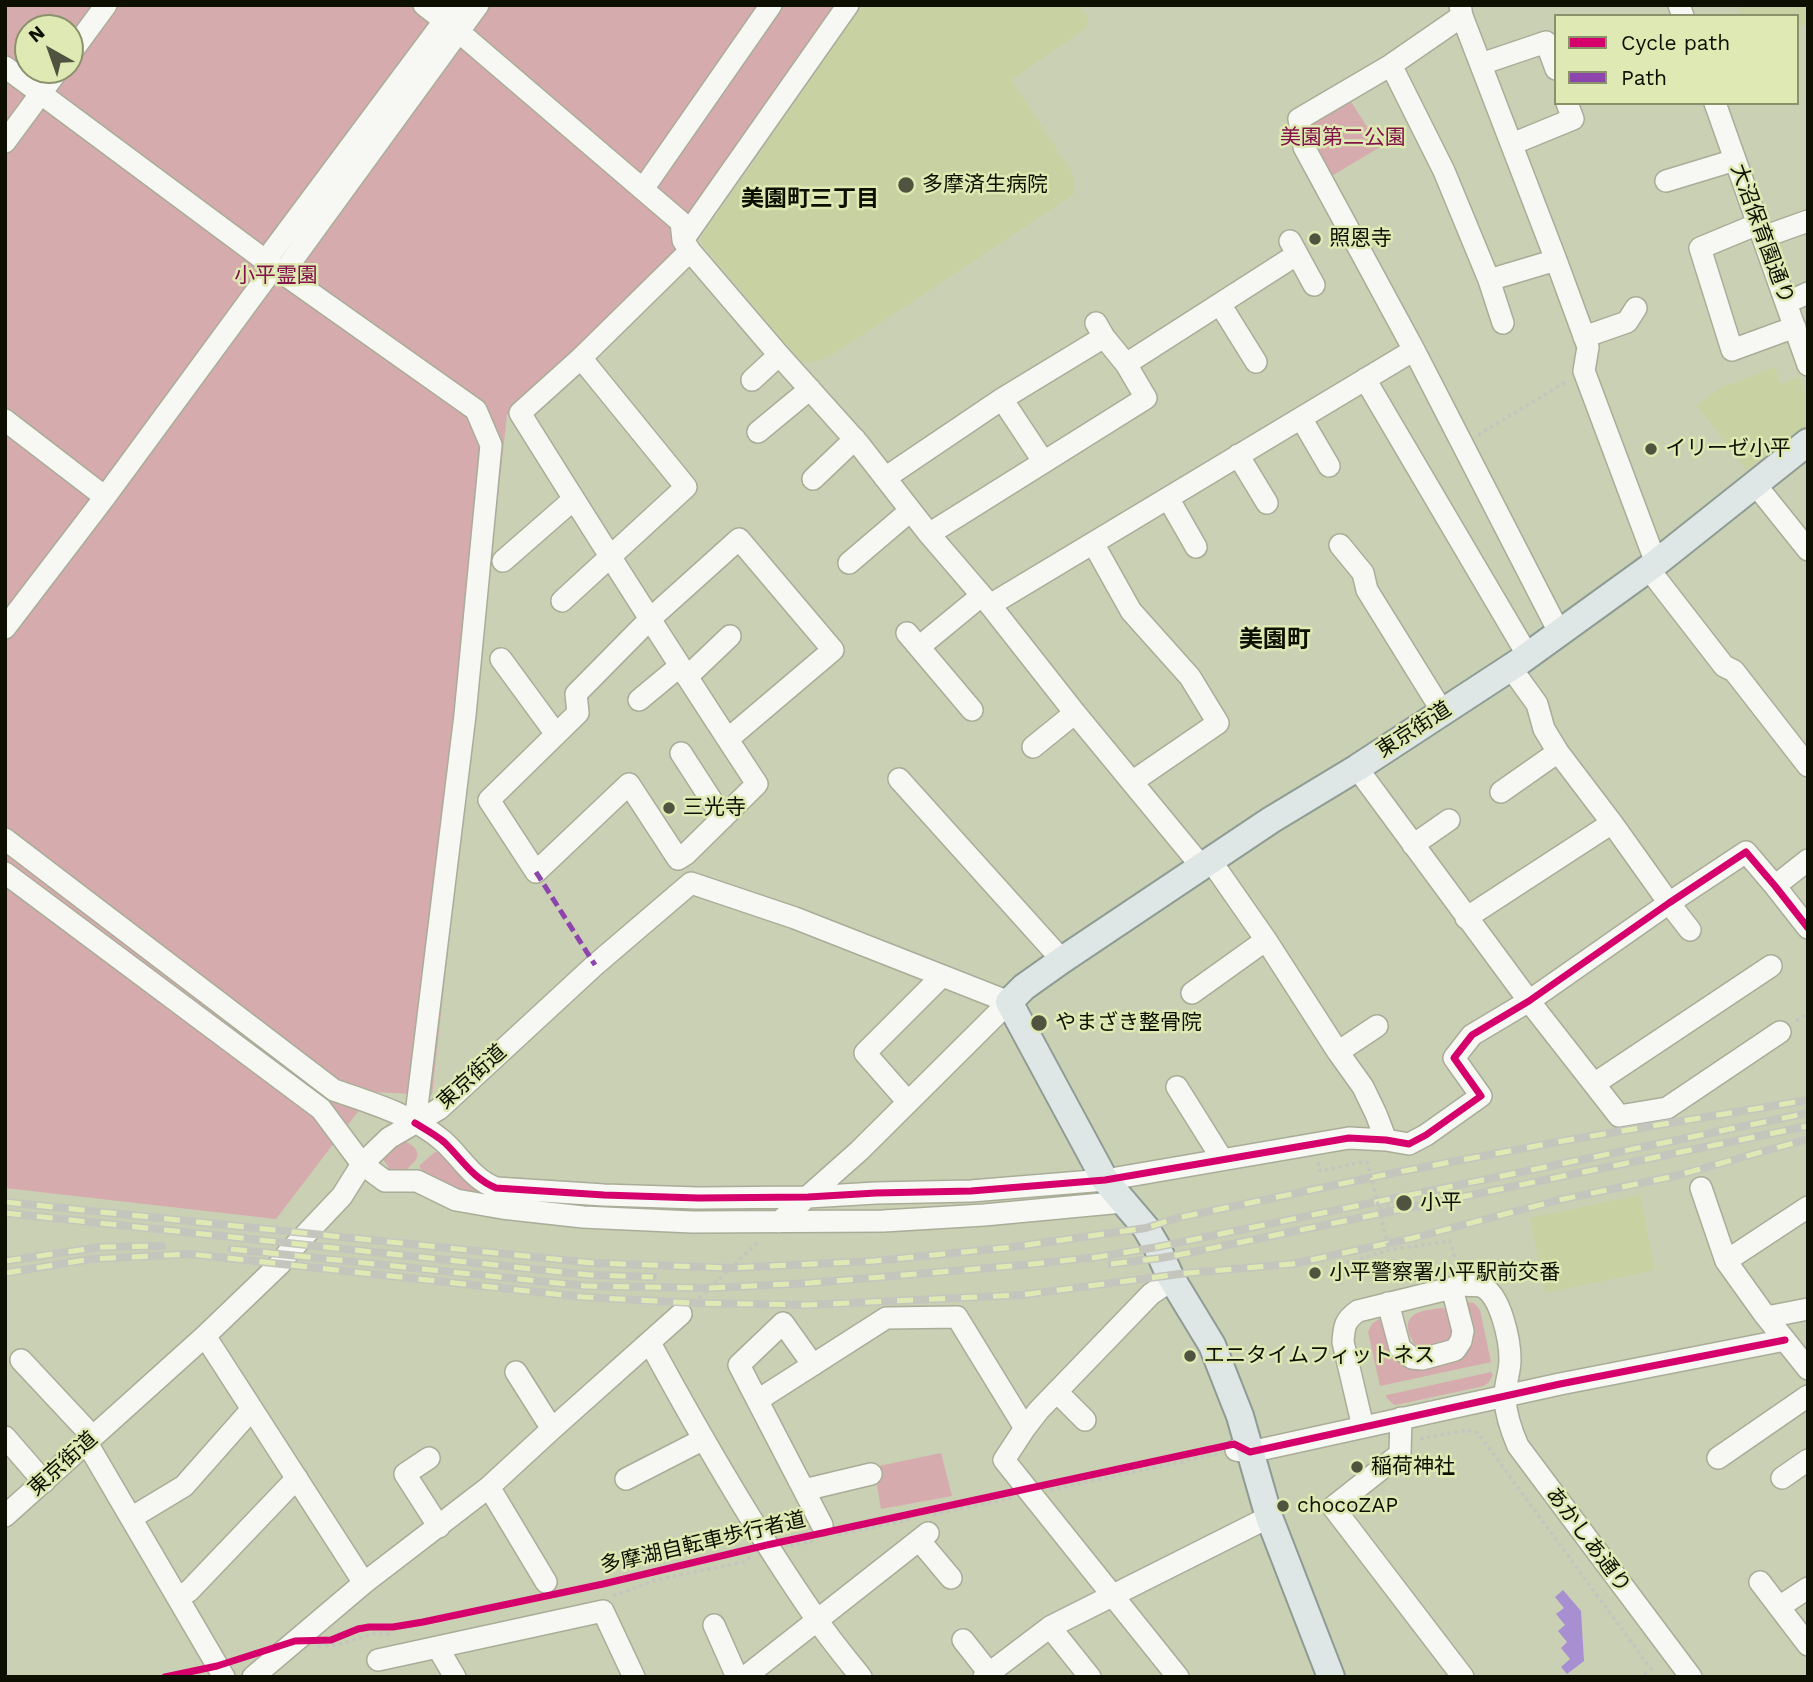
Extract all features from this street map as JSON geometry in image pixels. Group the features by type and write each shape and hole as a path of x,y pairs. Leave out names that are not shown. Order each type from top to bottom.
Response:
{"main road":[{"name":"東京街道","path":"1009,1002 1024,987 1062,960 1271,820 1357,768 1519,662 1652,566 1808,442"},
{"path":"1009,1002 1105,1180 1146,1228 1172,1280 1212,1345 1240,1416 1243,1451 1331,1677"}],"street":[{"path":"84,35 106,5"},
{"path":"424,5 453,19 681,222 687,246 779,355 855,439 1075,713 1132,782 1207,864 1266,940 1363,1087 1386,1140"},
{"path":"5,628 105,496 453,19 478,5"},
{"path":"642,189 771,5"},
{"path":"727,739 832,650 738,539 650,620 576,694 578,713 489,800 536,872 629,784 678,859 757,784 727,739 683,672 650,620 520,413 581,358 687,246 848,5"},
{"path":"1559,632 1414,350 1304,147 1299,119 1391,65 1461,11 1588,347 1584,371 1652,566 1724,666 1734,671 1808,766"},
{"path":"1481,64 1546,41 1554,63"},
{"path":"1391,65 1444,171 1489,280 1503,323"},
{"path":"5,67 274,266 476,410 491,445 465,715 415,1122"},
{"path":"5,142 48,84"},
{"path":"1512,144 1573,119 1568,105"},
{"name":"大沼保育園通り","path":"1715,105 1808,365"},
{"path":"1666,181 1735,160"},
{"path":"1795,327 1732,350 1700,248 1760,230 1808,220"},
{"path":"1126,364 1220,304 1293,248 1314,285"},
{"path":"1489,280 1556,260"},
{"path":"1786,303 1808,293"},
{"path":"1220,304 1256,362"},
{"path":"1584,337 1627,322 1636,308"},
{"path":"885,478 1100,330 1126,364 1146,398 929,534"},
{"path":"972,710 913,640 1093,543 1414,350"},
{"path":"752,380 779,355"},
{"path":"562,601 686,487 581,358"},
{"path":"1365,379 1519,662 1544,729 1558,752 1690,930"},
{"path":"758,432 810,389"},
{"path":"1002,399 1043,461"},
{"path":"1301,418 1329,466"},
{"path":"5,420 105,496"},
{"path":"813,479 855,439"},
{"path":"1238,455 1267,503"},
{"path":"1755,484 1808,550"},
{"path":"1168,498 1196,547"},
{"path":"503,561 574,499"},
{"path":"849,563 911,511"},
{"path":"1093,543 1131,611 1190,677 1218,723 1132,782"},
{"path":"1340,545 1363,573 1367,590 1393,614 1442,711"},
{"path":"639,700 683,672 730,636"},
{"path":"501,659 555,734"},
{"path":"1033,747 1075,713"},
{"path":"681,752 723,818"},
{"path":"1501,792 1558,752"},
{"path":"1357,768 1466,918 1619,1116 1667,1108 1780,1032"},
{"path":"899,779 1062,960"},
{"path":"1413,845 1449,820"},
{"path":"1466,918 1612,823"},
{"path":"5,839 334,1090 379,1105 415,1122 443,1141 486,1184 496,1188 618,1196 808,1197 971,1191 1105,1180 1349,1138 1409,1144 1481,1096 1454,1058 1472,1035 1529,1001 1746,852 1808,928"},
{"path":"686,854 691,883 795,918 1009,1002 908,1102 779,1222"},
{"path":"1775,886 1808,860"},
{"path":"5,873 321,1109 362,1164 385,1181 417,1181 456,1200 502,1208 583,1217 692,1222 883,1220 984,1215 1123,1202"},
{"name":"東京街道","path":"5,1516 205,1336 280,1264 334,1206 362,1164 389,1138 439,1109 595,965 691,883"},
{"path":"1192,993 1266,940"},
{"path":"1594,1084 1771,966"},
{"path":"908,1102 865,1054 942,976"},
{"path":"1338,1052 1377,1026"},
{"path":"1177,1087 1222,1159"},
{"path":"1702,1188 1726,1261 1808,1369"},
{"path":"1726,1261 1808,1207"},
{"path":"1172,1280 1151,1294 1057,1392 1025,1428 1004,1460 1178,1677"},
{"path":"1363,1427 1343,1342 1344,1328 1349,1317 1358,1311 1452,1287 1480,1286 1490,1292 1498,1303 1510,1363 1504,1396"},
{"path":"1388,1303 1399,1348 1412,1358 1422,1359 1455,1350 1461,1341 1463,1331 1452,1287"},
{"path":"1767,1317 1808,1310"},
{"path":"253,1677 364,1583 489,1487 681,1314"},
{"path":"758,1400 886,1318 957,1317 1025,1428"},
{"path":"813,1365 783,1323 739,1365 804,1490 821,1534"},
{"path":"205,1336 364,1583"},
{"path":"1243,1451 1785,1340"},
{"path":"650,1343 702,1440 769,1548 817,1620 861,1677"},
{"path":"22,1360 90,1440 131,1518 224,1677"},
{"path":"516,1372 552,1429"},
{"path":"1057,1392 1085,1420"},
{"name":"あかしあ通り","path":"1504,1396 1509,1426 1518,1446 1691,1677"},
{"path":"1718,1458 1808,1396"},
{"path":"131,1518 184,1486 252,1409"},
{"path":"1401,1418 1400,1454 1333,1507 1463,1677"},
{"path":"5,1437 44,1482"},
{"path":"626,1479 702,1440"},
{"path":"429,1458 404,1474 439,1527"},
{"path":"1782,1478 1808,1460"},
{"path":"804,1490 871,1474"},
{"path":"177,1597 189,1591 297,1478"},
{"path":"489,1487 546,1582"},
{"path":"963,1640 987,1675 1050,1627 1269,1517"},
{"path":"744,1677 924,1537 951,1578"},
{"path":"1760,1582 1808,1645"},
{"path":"1779,1607 1808,1588"},
{"path":"378,1660 438,1648 608,1603 634,1677"},
{"path":"714,1625 737,1677"},
{"path":"1050,1627 1090,1677"},
{"path":"438,1648 455,1677"}],"path":[{"path":"1462,444 1584,371"},
{"path":"1320,1171 1367,1161 1389,1250"},
{"path":"1379,1208 1396,1205"},
{"path":"681,1314 779,1222"},
{"path":"1342,1285 1339,1265 1389,1250 1450,1241 1455,1259"},
{"path":"1401,1442 1466,1430 1478,1433 1651,1669 1641,1677"},
{"path":"821,1534 1029,1491 1234,1444 1243,1451"},
{"path":"927,1511 1243,1451"},
{"path":"608,1603 655,1580 744,1562 769,1548"},
{"path":"369,1627 393,1627"},
{"path":"291,1644 331,1640 347,1633"},
{"path":"291,1644 337,1645 376,1633 397,1636"}],"shaded area":[{"name":"多摩済生病院","path":"863,5 1080,5 1089,22 1086,28 1011,80 1074,176 1074,194 833,354 819,361 801,362 702,244 702,236"},
{"path":"1738,5 1808,5 1808,24 1799,27 1799,14 1740,14"},
{"path":"1775,367 1780,384 1799,377 1808,403 1808,424 1746,470 1697,405 1721,388"},
{"path":"1640,1195 1655,1270 1545,1293 1530,1218"},
{"path":"1563,1590 1581,1611 1584,1661 1567,1674 1561,1667 1570,1659 1561,1648 1567,1642 1558,1631 1565,1625 1556,1614 1564,1608 1555,1597"}],"green space":[{"name":"小平霊園","path":"5,5 840,5 684,257 507,415 432,1095 373,1092 276,1219 5,1188"},
{"name":"美園第二公園","path":"1348,97 1380,147 1330,177 1309,128 1312,120"},
{"path":"403,1141 415,1148 417,1158 402,1173 390,1174 382,1158 387,1150"},
{"path":"435,1152 476,1189 476,1192 470,1194 425,1173 420,1165"},
{"path":"1464,1302 1474,1303 1480,1310 1491,1362 1380,1386 1368,1332 1372,1324 1379,1319 1382,1321 1390,1352 1405,1365 1455,1356"},
{"path":"1447,1309 1454,1340 1423,1352 1411,1338 1409,1321 1417,1313"},
{"path":"1491,1372 1493,1375 1484,1386 1396,1405 1386,1397 1387,1395"},
{"path":"941,1453 952,1496 881,1509 874,1467"}],"railway":[{"path":"5,1202 593,1263 730,1268 874,1261 1013,1247 1146,1228 1177,1218 1398,1172 1568,1140 1808,1100"},
{"path":"231,1249 586,1286 710,1288 810,1283 1023,1265 1157,1247 1808,1113"},
{"path":"1111,1264 1188,1253 1808,1126"},
{"path":"5,1273 91,1259 190,1254 583,1297 694,1303 807,1305 1021,1295 1187,1273 1292,1264 1413,1238 1559,1200 1675,1176 1808,1139"},
{"path":"5,1213 590,1275 653,1277"},
{"path":"5,1261 101,1247 162,1246"}],"marked path":[{"path":"536,872 595,965"}],"cycle path":[{"path":"415,1123 441,1139 474,1174 496,1188 698,1198 971,1191 1105,1180 1349,1138 1409,1144 1481,1096 1454,1058 1472,1035 1529,1001 1746,852 1808,928"},
{"name":"多摩湖自転車歩行者道","path":"165,1677 217,1666 295,1641 331,1640 358,1629 423,1622 1234,1444 1250,1452 1560,1384 1785,1340"}],"place":[{"name":"多摩済生病院","path":"906,185"},
{"name":"照恩寺","path":"1315,239"},
{"name":"イリーゼ小平","path":"1651,449"},
{"name":"三光寺","path":"669,808"},
{"name":"やまざき整骨院","path":"1039,1023"},
{"name":"小平","path":"1404,1203"},
{"name":"小平警察署小平駅前交番","path":"1315,1273"},
{"name":"エニタイムフィットネス","path":"1190,1356"},
{"name":"稲荷神社","path":"1357,1467"},
{"name":"chocoZAP","path":"1283,1506"}],"district":[{"name":"美園町三丁目","path":"810,199"},
{"name":"美園町","path":"1275,640"}]}
